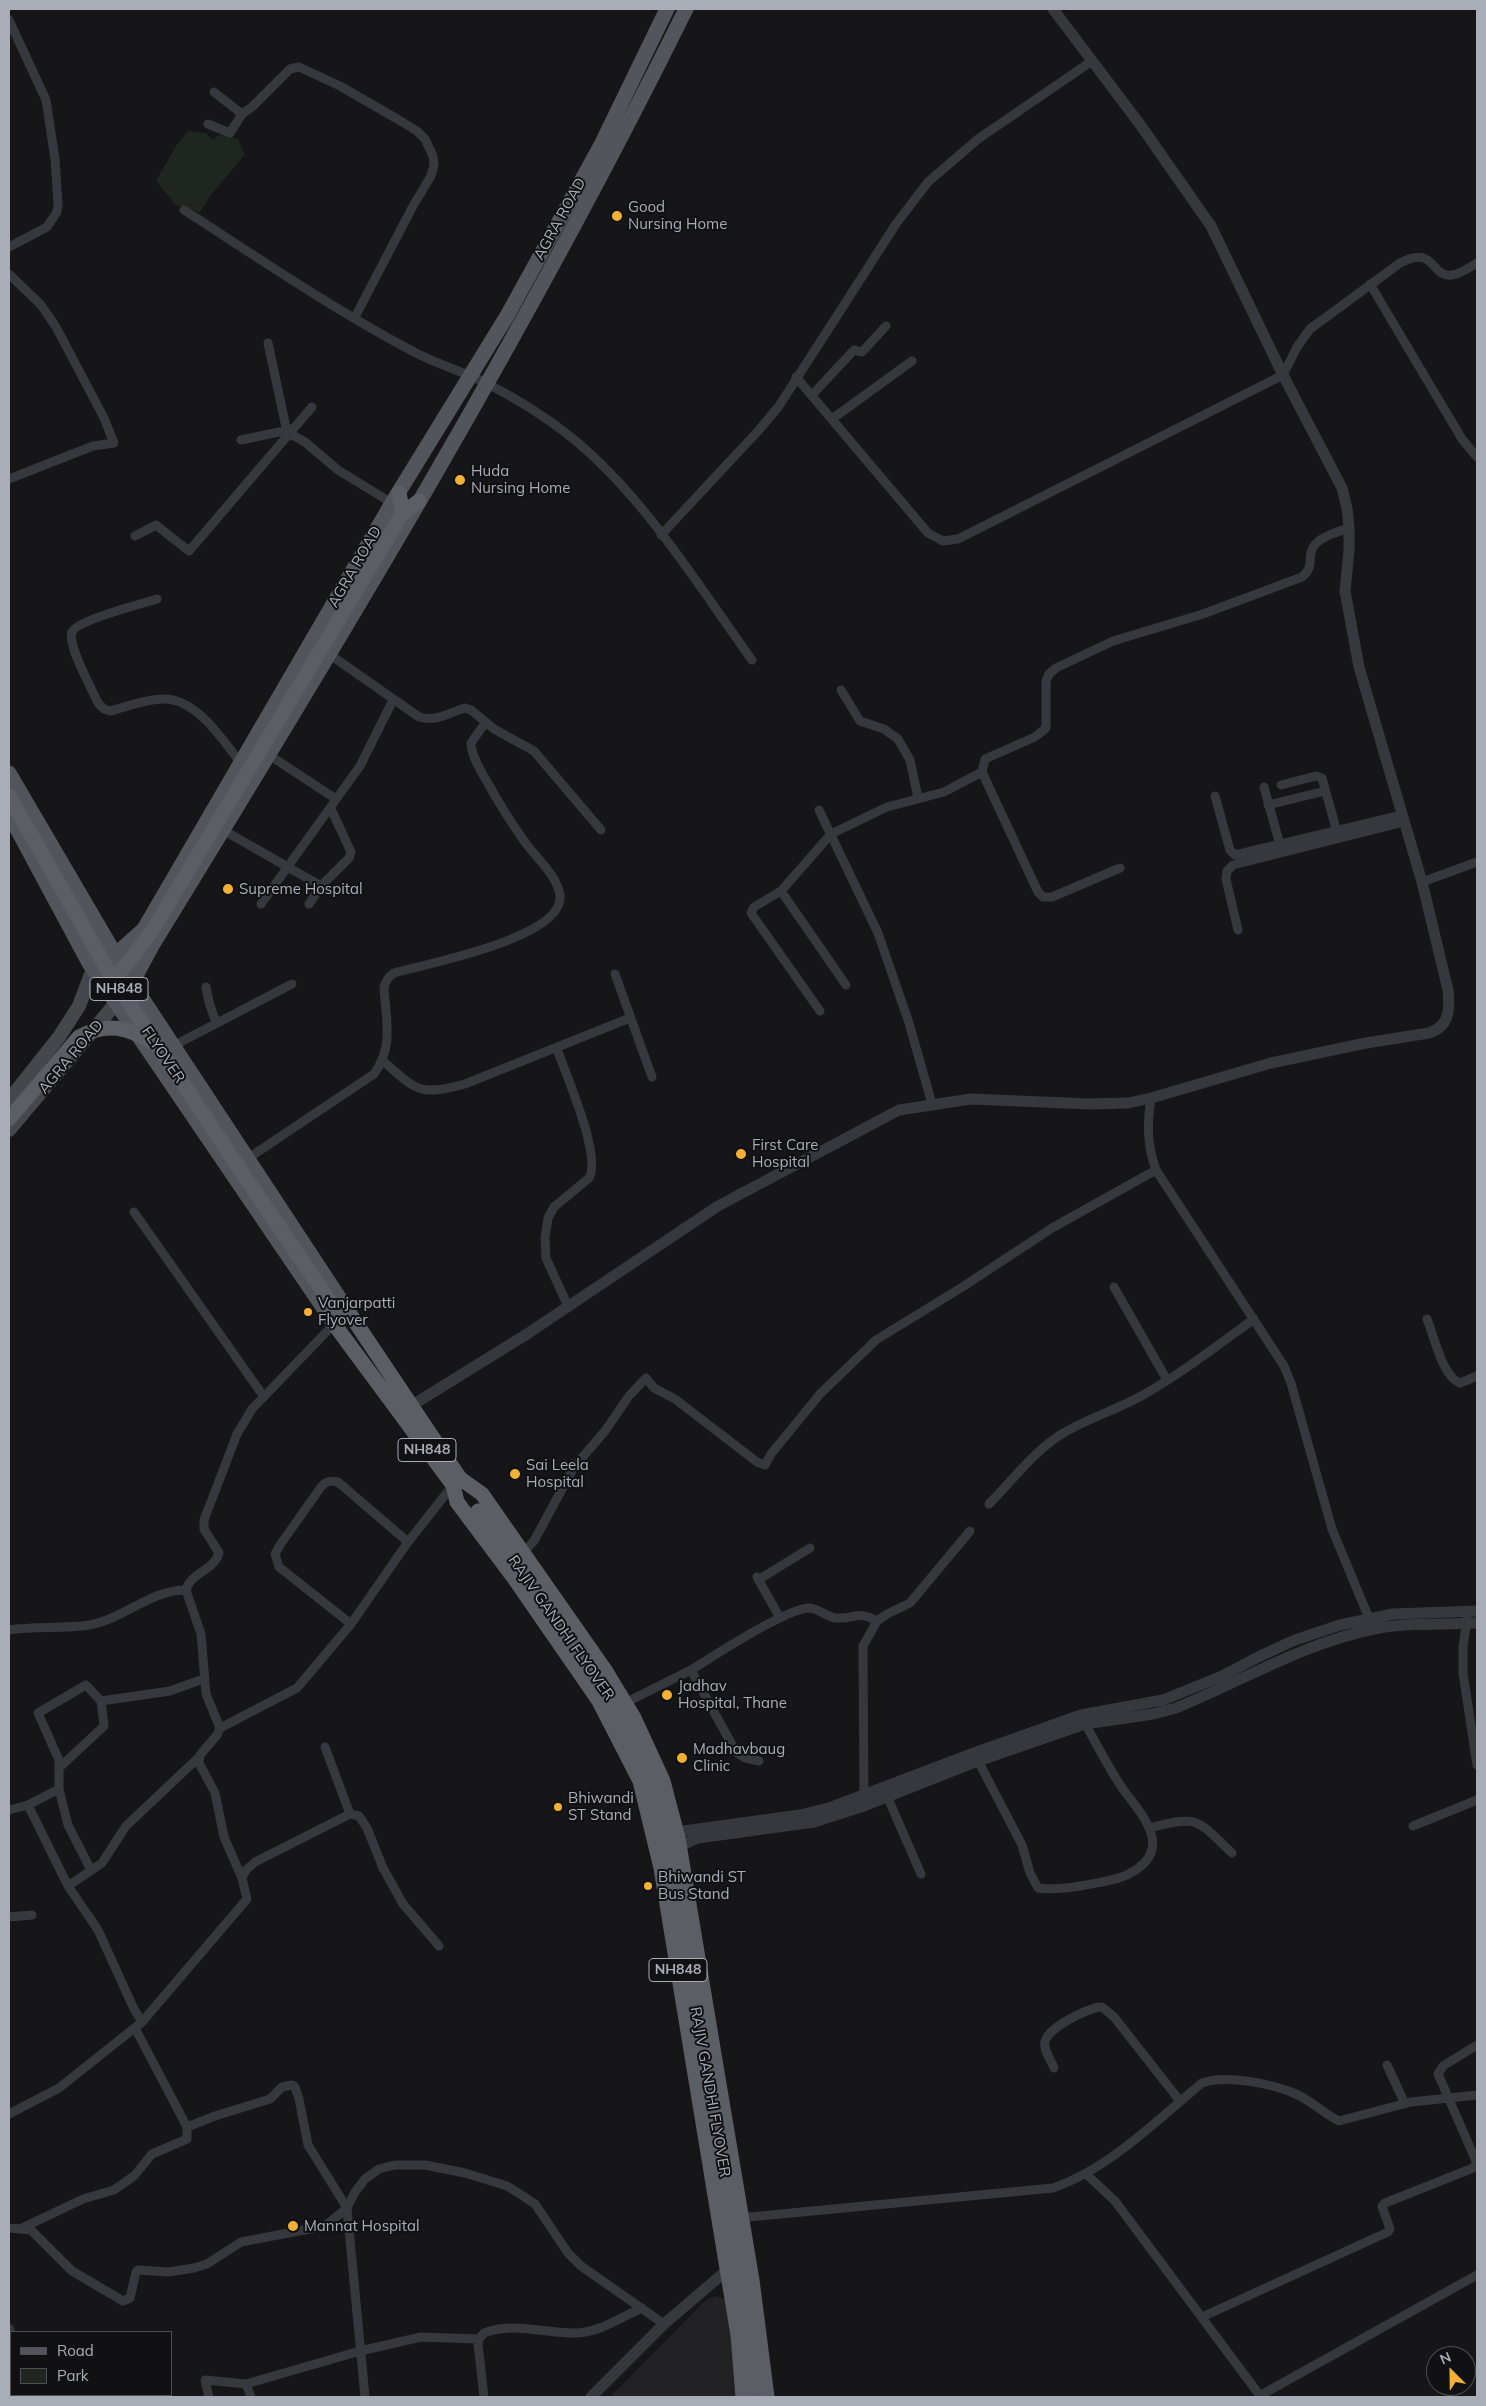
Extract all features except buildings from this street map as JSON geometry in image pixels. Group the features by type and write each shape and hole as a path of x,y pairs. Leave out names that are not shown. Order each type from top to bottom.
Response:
{"highway":[{"path":"113,979 152,931 398,507 419,501"},
{"name":"FLYOVER","path":"9,796 113,979 332,1304"},
{"path":"9,1119 79,1036 90,1030 101,1027 113,1027 125,1030 156,1044"},
{"path":"333,1323 335,1318 331,1310 332,1304 348,1311"},
{"name":"NH848","path":"348,1311 406,1409 461,1488 482,1494 522,1554 605,1670 625,1703 663,1781 679,1847 747,2254 767,2397"},
{"name":"NH848","path":"333,1323 406,1409"},
{"name":"NH848","path":"461,1488 457,1502 599,1701 640,1781 659,1853 738,2335 742,2397"},
{"name":"RAJIV GANDHI FLYOVER","path":"461,1488 600,1680 636,1746 652,1783 666,1831 674,1874 699,2034 735,2236 749,2349 752,2397"}],"main road":[{"name":"AGRA ROAD","path":"9,1100 59,1037 79,1006 93,969 115,955 144,929 240,762 398,507 507,316 602,143 666,9"},
{"name":"AGRA ROAD","path":"9,1130 132,983 153,944 398,541 419,501 488,384 556,262 684,13"},
{"path":"9,773 132,983 246,1159 348,1311"},
{"path":"9,814 93,969 333,1323"}],"street":[{"path":"666,9 684,13"},
{"path":"406,1409 528,1334 718,1206 898,1110 971,1099 1089,1104 1128,1102 1151,1098 1271,1063 1439,1030 1446,1021 1450,1007 1448,990 1422,882 1359,668 1345,591 1349,528 1342,488 1283,375 1211,226 1140,123 1053,9"},
{"path":"9,20 46,100 58,212 47,227 9,247"},
{"path":"661,535 779,406 896,224 928,182 978,139 1092,61"},
{"path":"208,124 230,133 242,114 252,107 290,69 299,67 340,86 417,131 425,139 433,156 434,164 431,176 413,206 355,317"},
{"path":"214,92 242,114"},
{"path":"184,210 298,284 416,353 488,384 571,437 620,483 661,535 752,660"},
{"path":"796,377 928,533 943,541 958,539 1283,375 1297,347 1310,329 1400,263 1416,256 1424,257 1446,274 1460,272 1477,263"},
{"path":"9,274 41,305 56,327 104,418 114,443 93,446 9,479"},
{"path":"1370,284 1462,438 1477,457"},
{"path":"812,395 854,350 862,352 886,326"},
{"path":"268,342 288,433"},
{"path":"832,419 912,360"},
{"path":"135,536 156,525 189,551 312,407"},
{"path":"241,440 280,432 288,433 304,442 338,470 398,507"},
{"path":"1120,868 1052,897 1043,897 1038,892 982,772 985,759 1034,737 1046,728 1046,681 1049,674 1056,668 1113,641 1203,614 1302,578 1311,567 1314,545 1328,536 1349,528"},
{"path":"157,599 76,626 72,632 72,646 98,703 104,709 110,711 161,698 174,699 205,720 240,762"},
{"path":"329,654 393,700 424,718 439,718 465,708 471,710 485,723 534,751 601,830"},
{"path":"841,690 860,721 884,729 898,739 910,760 918,798"},
{"path":"261,904 331,809 369,750 393,700"},
{"path":"230,1171 374,1074 383,1061 387,1049 384,988 389,976 394,973 501,944 521,936 539,926 551,916 558,905 560,898 554,880 507,816 474,758 471,743 485,723"},
{"path":"269,755 336,799"},
{"path":"820,1011 751,913 754,907 781,891 832,834 887,807 944,792 982,772"},
{"path":"1282,785 1319,776 1336,832"},
{"path":"1264,786 1280,845"},
{"path":"1268,805 1325,791"},
{"path":"1215,796 1232,853 1235,855 1403,818"},
{"path":"309,904 322,886 345,863 351,852 331,809"},
{"path":"819,810 832,834 881,942 909,1023 932,1104"},
{"path":"1238,930 1226,879 1227,871 1233,864 1403,818"},
{"path":"223,830 322,886"},
{"path":"1422,882 1477,862"},
{"path":"781,891 846,985"},
{"path":"615,974 652,1077"},
{"path":"173,1046 292,984"},
{"path":"206,986 216,1023"},
{"path":"383,1061 417,1089 439,1091 465,1084 512,1064 557,1049 630,1018"},
{"path":"557,1049 583,1119 593,1163 589,1178 554,1207 548,1218 544,1238 546,1258 568,1306"},
{"path":"1151,1098 1147,1125 1148,1141 1156,1170 1272,1345 1291,1383 1332,1529 1371,1624"},
{"path":"522,1554 534,1541 574,1467 605,1431 629,1396 646,1378 654,1388 675,1399 757,1462 765,1466 771,1454 820,1394 876,1340 899,1324 964,1286 1052,1228 1156,1170"},
{"path":"134,1212 264,1397"},
{"path":"1114,1287 1167,1380"},
{"path":"989,1504 1040,1451 1057,1438 1077,1425 1130,1403 1167,1380 1254,1319"},
{"path":"1427,1319 1444,1367 1454,1381 1460,1383 1477,1376"},
{"path":"220,1728 206,1694 203,1679 201,1634 186,1590 188,1584 194,1578 213,1565 219,1553 204,1529 204,1520 245,1418 333,1323"},
{"path":"350,1624 279,1567 275,1554 321,1487 325,1482 332,1480 338,1482 408,1542"},
{"path":"68,1886 108,1856 126,1826 198,1758 217,1736 220,1728 298,1688 350,1624 408,1542 461,1488"},
{"path":"864,1801 863,1646 877,1621 910,1603 970,1531"},
{"path":"780,1618 757,1578 810,1548"},
{"path":"9,1630 88,1625 109,1619 171,1590 186,1590"},
{"path":"625,1703 690,1670 780,1618 810,1608 832,1618 864,1614 877,1621"},
{"path":"1083,1720 1154,1714 1176,1708 1306,1650 1393,1614 1473,1611 1472,1623 1462,1663 1473,1720 1477,1764"},
{"path":"551,1632 569,1619"},
{"path":"659,1853 679,1847 698,1838 814,1822 976,1757 1083,1720 1163,1700 1222,1676 1300,1638 1371,1624 1472,1623"},
{"path":"1300,1638 1306,1650"},
{"path":"690,1670 736,1752 745,1758 759,1761"},
{"path":"101,1701 170,1691 203,1679"},
{"path":"59,1768 104,1726 101,1701 86,1685 38,1713 56,1752 59,1768 59,1789 68,1825 91,1870"},
{"path":"976,1757 1018,1837 1030,1873 1038,1888 1086,1885 1131,1874 1140,1869 1153,1845 1149,1828 1119,1784 1083,1720"},
{"path":"324,1747 350,1814"},
{"path":"655,1837 676,1831 800,1815 887,1796 976,1757"},
{"path":"9,2114 59,2088 139,2025 248,1899 247,1890 224,1837 216,1798 201,1769 198,1758"},
{"path":"9,1810 28,1805 59,1789"},
{"path":"887,1796 921,1874"},
{"path":"1413,1826 1477,1800"},
{"path":"9,2228 22,2228 84,2199 114,2190 124,2185 134,2176 152,2154 188,2139 187,2126 139,2025 134,2009 98,1930 68,1886 28,1805"},
{"path":"242,1878 246,1870 255,1862 312,1836 350,1814 359,1816 363,1820 383,1868 399,1898 439,1946"},
{"path":"1149,1828 1178,1820 1192,1820 1205,1827 1232,1854"},
{"path":"9,1917 32,1915"},
{"path":"1054,2068 1045,2049 1044,2042 1047,2036 1056,2028 1088,2010 1102,2007 1114,2017 1180,2101"},
{"path":"1202,2317 1388,2232 1390,2229 1382,2206 1385,2203 1473,2168 1476,2165 1476,2160 1438,2074 1439,2070 1477,2045"},
{"path":"1387,2065 1405,2104"},
{"path":"719,2220 1053,2188 1100,2166 1202,2083 1223,2078 1274,2088 1297,2095 1339,2121 1405,2104 1477,2095"},
{"path":"187,2126 270,2099 282,2087 292,2085 295,2087 300,2099 308,2145 347,2208 365,2397"},
{"path":"22,2228 39,2236 72,2271 123,2301 130,2298 138,2270 169,2272 194,2268 207,2264 241,2242 325,2226 347,2208 355,2192 365,2179 380,2169 395,2165 425,2165 507,2186 535,2204 568,2253 581,2266 664,2324"},
{"path":"1086,2174 1115,2201 1261,2396 1477,2275"},
{"path":"591,2397 664,2324 747,2254"},
{"path":"209,2397 205,2380 246,2384 360,2351 422,2337 479,2339 489,2331 505,2329 566,2333 588,2332 642,2308"},
{"path":"479,2339 478,2356 484,2397"},
{"path":"246,2384 250,2397"}],"shaded area":[{"path":"716,2296 724,2299 728,2307 739,2397 610,2397 706,2300"}],"green space":[{"path":"188,131 206,133 213,140 219,135 238,139 245,155 213,192 200,212 176,205 156,181 176,146"}],"place":[{"name":"Good Nursing Home","path":"617,216"},
{"name":"Huda Nursing Home","path":"460,480"},
{"name":"Supreme Hospital","path":"228,889"},
{"name":"First Care Hospital","path":"741,1154"},
{"name":"Vanjarpatti Flyover","path":"308,1312"},
{"name":"Sai Leela Hospital","path":"515,1474"},
{"name":"Jadhav Hospital, Thane","path":"667,1695"},
{"name":"Madhavbaug Clinic","path":"682,1758"},
{"name":"Bhiwandi ST Stand","path":"558,1807"},
{"name":"Bhiwandi ST Bus Stand","path":"648,1886"},
{"name":"Mannat Hospital","path":"293,2226"}]}
